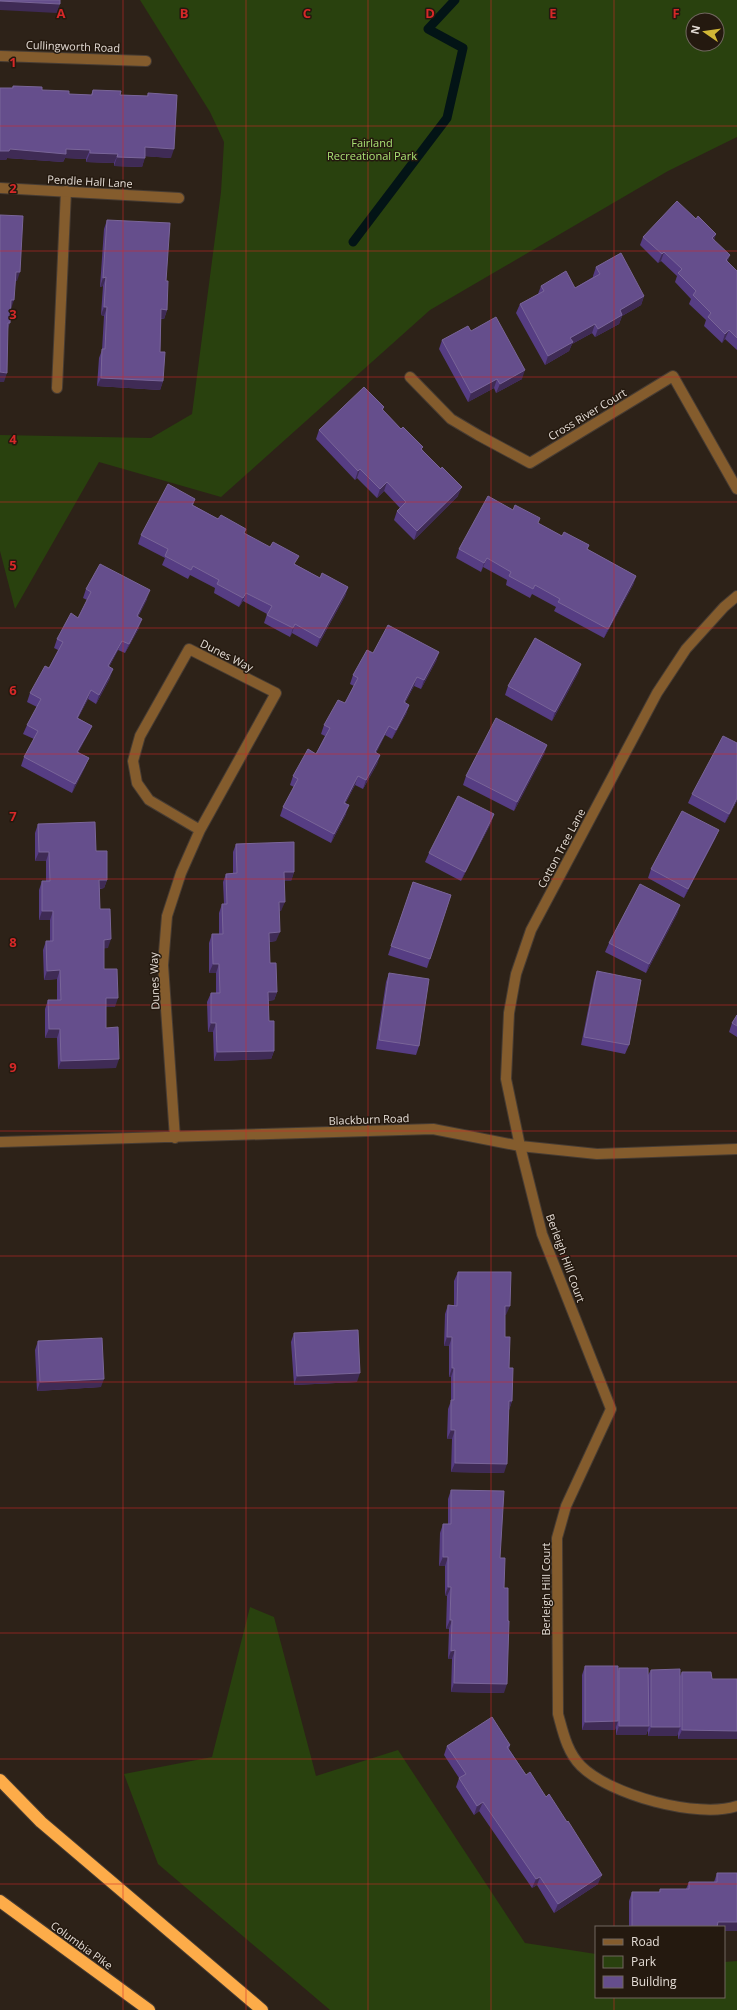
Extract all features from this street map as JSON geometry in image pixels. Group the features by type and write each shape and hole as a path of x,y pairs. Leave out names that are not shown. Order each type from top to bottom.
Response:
{"highway":[{"path":"0,1780 41,1822 262,2010"},
{"name":"Columbia Pike","path":"0,1901 149,2010"}],"street":[{"name":"Cullingworth Road","path":"0,56 146,61"},
{"name":"Pendle Hall Lane","path":"0,188 179,198"},
{"path":"57,388 66,191"},
{"name":"Cross River Court","path":"410,377 451,419 478,436 530,463 673,376 737,489"},
{"name":"Cotton Tree Lane","path":"520,1146 506,1079 509,1013 516,974 531,930 657,693 686,650 724,607 737,596"},
{"name":"Dunes Way","path":"175,1138 163,965 167,916 181,873 200,830 276,692 189,649 140,736 133,761 137,783 149,800 200,830"},
{"name":"Blackburn Road","path":"0,1142 175,1138 433,1129 520,1146 597,1154 737,1149"},
{"name":"Berleigh Hill Court","path":"520,1146 542,1234 611,1409 566,1506 557,1538 558,1714 565,1742 581,1766 603,1783 670,1806 693,1809 730,1808 737,1806"}],"green space":[{"name":"Fairland Recreational Park","path":"140,0 737,0 737,137 668,171 430,310 221,497 99,462 15,609 0,551 0,435 151,438 192,414 221,192 224,142 210,112"},
{"path":"250,1607 274,1617 316,1776 398,1750 525,1943 595,1954 595,1998 725,1998 725,1962 737,1961 737,2010 330,2010 158,1864 124,1774 212,1757"}],"building":[{"path":"60,0 60,4 0,1"},
{"path":"13,86 42,87 42,90 69,91 69,94 92,95 93,90 121,91 120,95 148,96 148,93 177,95 174,149 145,147 145,158 117,157 118,154 90,153 90,150 66,149 66,154 10,149 9,151 0,151 0,88 13,88"},
{"path":"677,201 696,219 698,216 716,234 712,238 730,255 726,260 737,271 737,338 729,330 725,334 708,317 711,313 693,295 696,291 678,273 682,269 664,252 662,254 643,237"},
{"path":"0,215 23,216 20,272 16,272 14,300 11,300 10,323 8,323 7,373 0,372"},
{"path":"107,220 170,223 166,281 168,281 167,310 161,309 160,352 165,352 163,381 101,378 102,349 105,349 107,307 104,307 106,277 103,278"},
{"path":"621,253 644,296 620,310 622,315 598,329 595,324 570,338 573,342 548,356 520,304 544,291 541,286 566,271 575,288 600,274 596,267"},
{"path":"496,317 525,370 500,384 497,379 471,393 442,340 468,326 471,331"},
{"path":"364,387 384,407 382,409 401,429 403,427 423,447 421,449 462,487 417,531 397,511 406,502 387,482 380,489 360,469 358,471 319,430"},
{"path":"168,484 195,499 192,505 218,519 221,515 246,529 244,533 270,547 273,542 299,556 294,564 320,578 322,573 348,587 320,638 295,624 293,628 267,615 272,606 246,593 243,598 217,584 219,580 193,566 191,570 165,556 168,549 141,535"},
{"path":"488,496 513,510 515,505 540,518 538,523 562,536 564,532 589,545 587,549 636,576 608,629 558,602 560,599 535,585 533,589 509,576 511,572 487,558 484,563 459,549"},
{"path":"100,564 150,590 137,616 142,619 129,644 122,641 108,666 113,669 99,695 91,690 77,718 92,726 77,752 89,758 75,784 24,757 38,731 27,725 41,699 30,693 45,666 49,668 63,642 57,639 71,613 78,618 91,592 86,589"},
{"path":"388,625 439,652 424,680 417,677 404,702 409,705 396,730 389,726 375,752 380,755 366,780 358,776 344,803 349,805 334,834 283,807 298,779 293,776 308,749 316,754 330,728 324,725 338,700 345,703 358,678 353,675 367,650 373,653"},
{"path":"535,638 581,664 555,712 508,686"},
{"path":"496,718 547,745 517,802 466,776"},
{"path":"723,736 737,743 737,798 729,814 692,794"},
{"path":"458,796 494,814 465,872 429,853"},
{"path":"682,811 719,830 688,889 651,869"},
{"path":"95,822 96,851 107,851 107,880 99,880 100,909 110,909 111,939 104,940 104,969 117,969 118,998 106,998 106,1028 118,1027 119,1059 61,1061 60,1029 49,1029 48,1000 61,1000 60,970 47,971 46,941 53,941 53,911 42,911 42,881 50,881 49,852 39,852 38,824"},
{"path":"294,842 294,872 284,872 285,902 279,902 280,932 269,933 270,963 276,963 277,992 268,992 269,1021 274,1021 274,1051 217,1052 216,1023 211,1023 211,993 220,993 219,964 213,964 212,934 223,934 222,904 227,904 226,874 237,873 236,844"},
{"path":"413,882 451,895 430,959 391,946"},
{"path":"640,884 680,905 649,964 609,943"},
{"path":"597,971 641,980 629,1045 584,1037"},
{"path":"389,973 429,979 419,1046 379,1040"},
{"path":"737,1015 737,1026 732,1023"},
{"path":"458,1272 511,1272 510,1306 505,1306 505,1337 510,1337 509,1368 513,1368 512,1401 509,1401 507,1464 455,1463 455,1430 451,1430 451,1400 454,1400 454,1368 452,1368 452,1337 447,1337 448,1305 457,1306"},
{"path":"358,1330 360,1373 297,1376 294,1333"},
{"path":"102,1338 104,1379 40,1382 38,1341"},
{"path":"451,1490 504,1491 500,1558 505,1558 504,1588 508,1588 509,1621 507,1684 454,1683 455,1650 451,1651 452,1620 450,1620 451,1587 448,1587 448,1557 443,1557 443,1524 451,1524"},
{"path":"585,1666 618,1666 618,1721 585,1722"},
{"path":"619,1668 648,1668 649,1726 619,1726"},
{"path":"680,1669 680,1727 651,1727 651,1670"},
{"path":"682,1672 711,1672 712,1679 737,1679 737,1731 682,1730"},
{"path":"492,1717 510,1745 507,1747 526,1775 530,1772 546,1797 549,1794 602,1875 558,1904 540,1877 536,1879 483,1802 477,1806 459,1778 466,1774 447,1746"},
{"path":"717,1873 737,1873 737,1922 718,1922 717,1926 632,1926 632,1892 660,1892 660,1889 689,1889 689,1882 717,1882"}],"waterway":[{"path":"353,242 447,118 463,48 428,29 455,0"}]}
